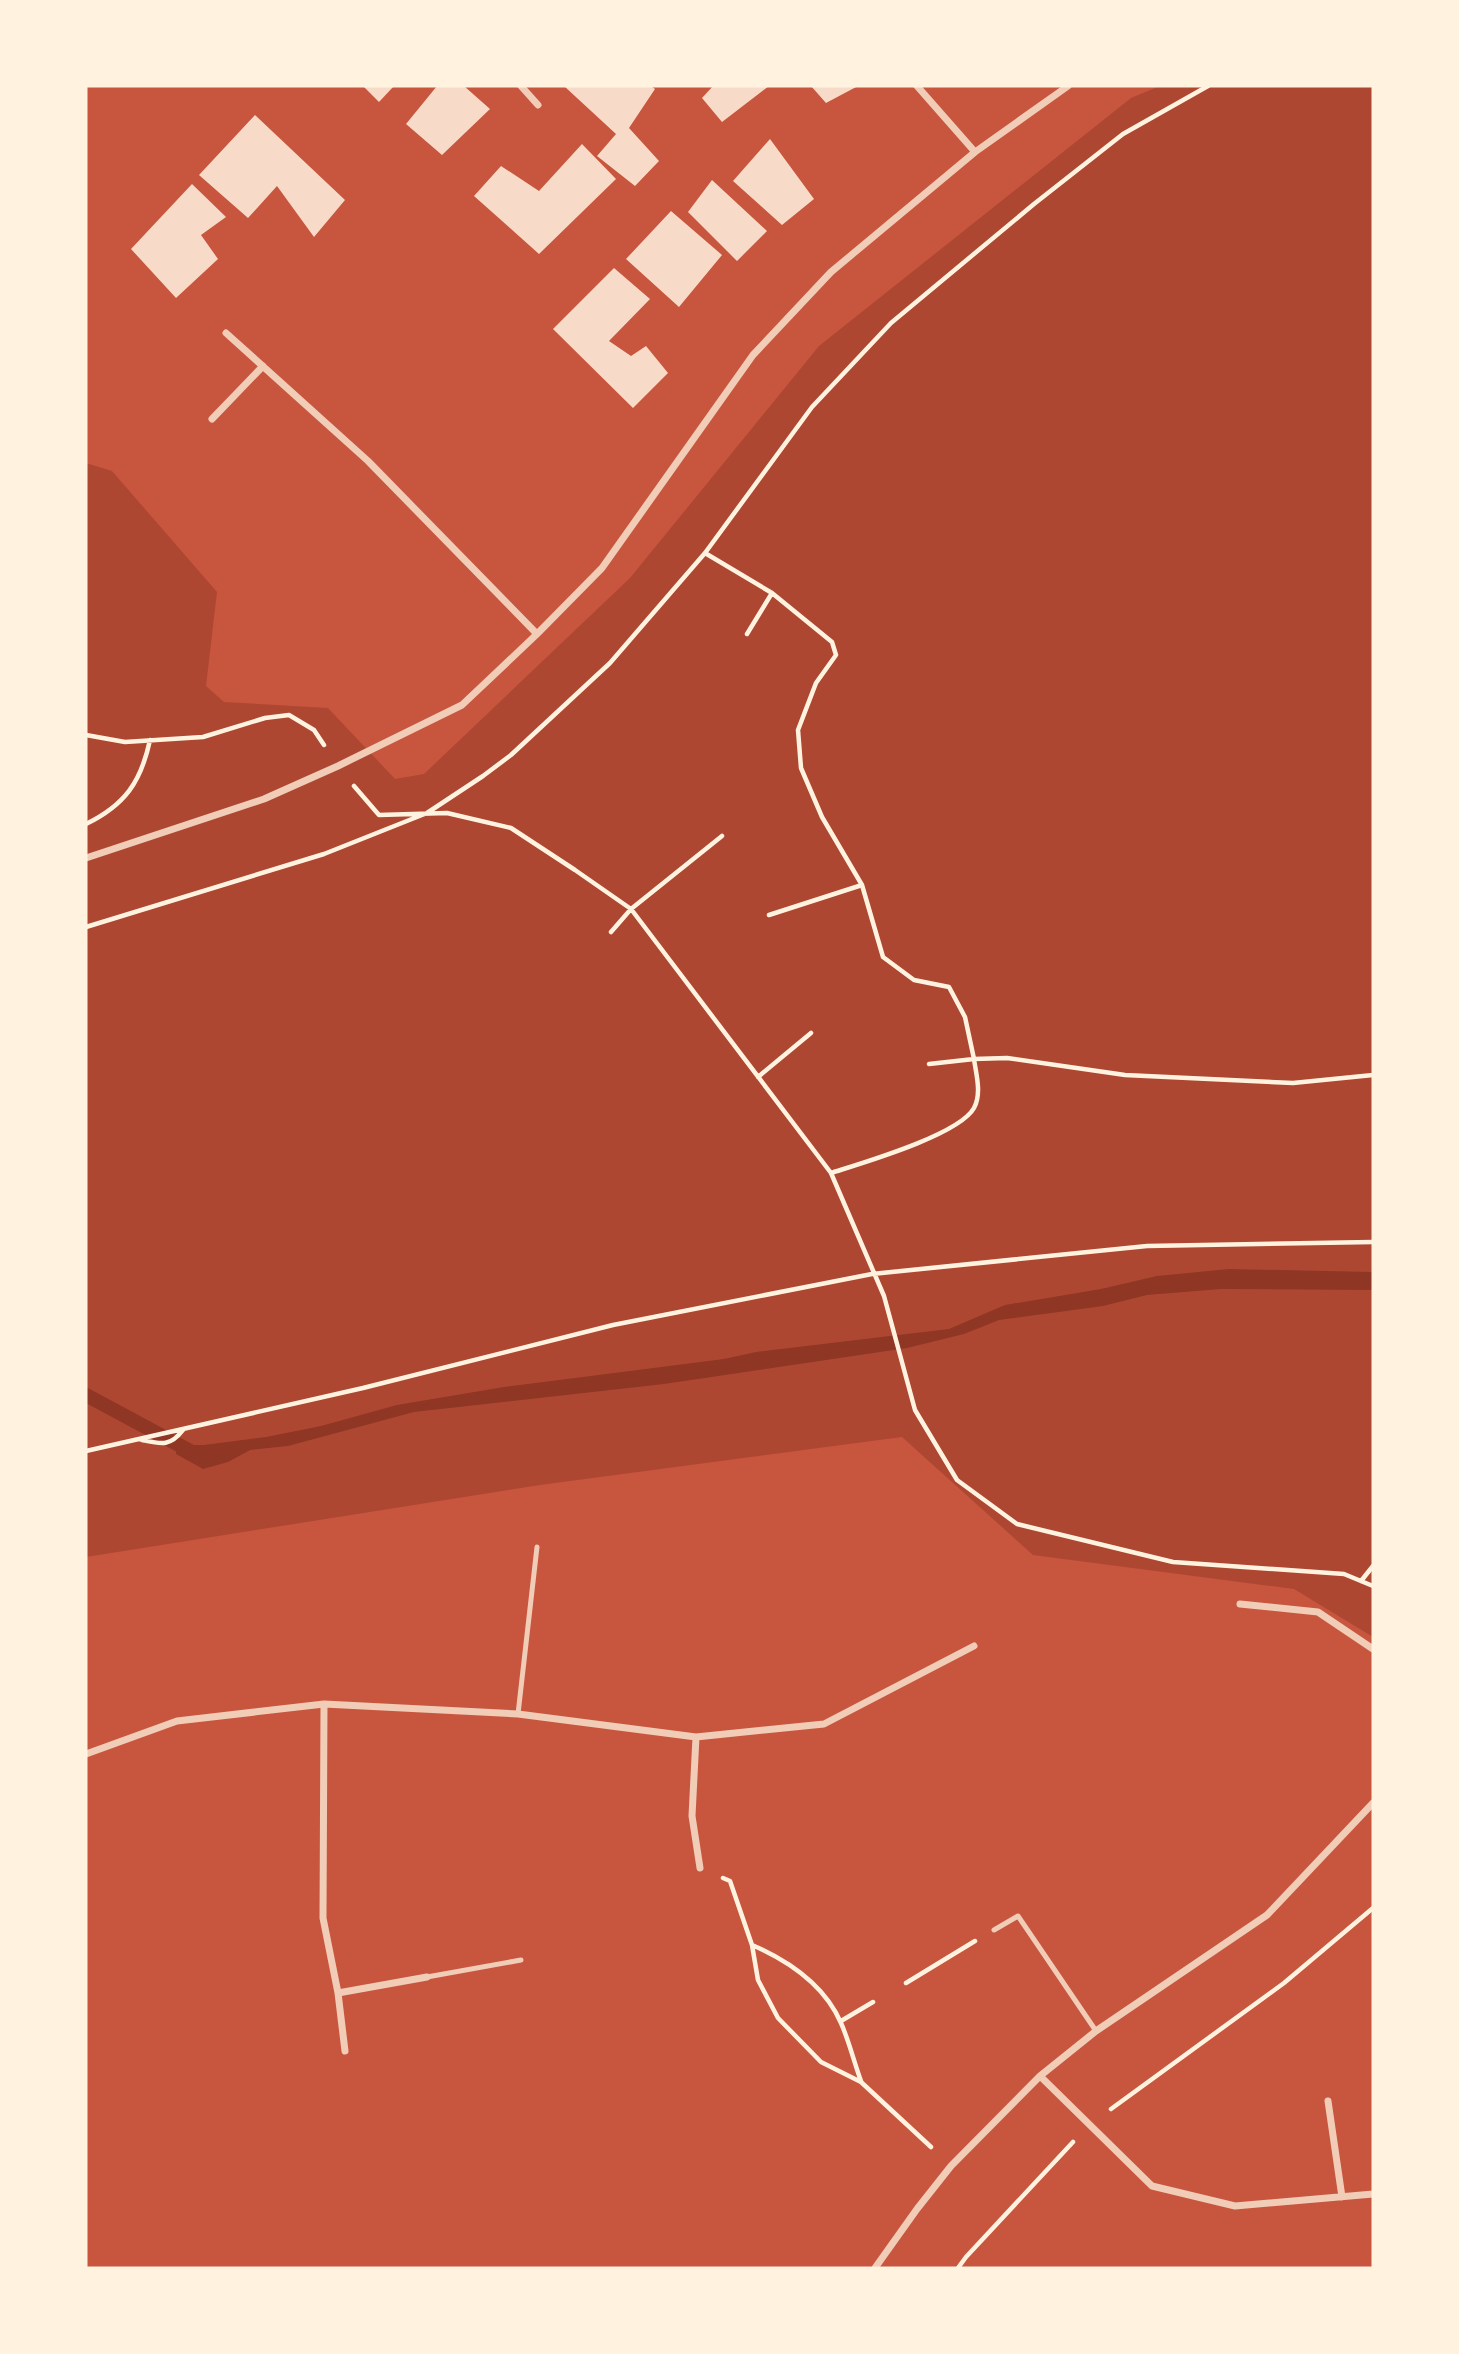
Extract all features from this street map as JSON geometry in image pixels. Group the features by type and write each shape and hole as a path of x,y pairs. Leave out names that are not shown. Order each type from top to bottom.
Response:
{"street":[{"path":"521,86 538,104"},
{"path":"918,86 975,152"},
{"path":"86,858 264,799 462,705 602,568 753,355 831,272 975,152 1068,86"},
{"path":"226,333 368,461 537,634"},
{"path":"212,419 263,366"},
{"path":"1240,1604 1318,1612 1373,1648"},
{"path":"86,1754 177,1721 324,1704 518,1714 696,1737 824,1724 974,1646"},
{"path":"324,1704 323,1918 338,1993 345,2051"},
{"path":"696,1737 692,1816 700,1868"},
{"path":"875,2268 951,2166 1040,2076 1096,2031 1267,1915 1373,1803"},
{"path":"338,1993 427,1977"},
{"path":"1040,2076 1152,2186 1235,2206 1373,2194"},
{"path":"1328,2101 1342,2197"}],"lane":[{"path":"518,1714 537,1547"},
{"path":"993,1930 1018,1916 1096,2031"},
{"path":"427,1977 521,1960"}],"path":[{"path":"86,927 324,854 427,813 511,755 610,663 705,553 812,407 891,323 1123,134 1208,86"},
{"path":"705,553 772,593 832,642 836,655 816,683 798,730 802,768 822,817 862,885 883,957 914,980 949,987 965,1017 974,1059 979,1094 974,1108 963,1120 914,1146 831,1173"},
{"path":"747,634 772,593"},
{"path":"86,735 125,742 203,737 265,718 289,715 314,730 338,766 379,815 447,813 511,828 575,870 631,909 831,1173 884,1296 915,1410 957,1480 1017,1524 1173,1562 1344,1574 1373,1586"},
{"path":"86,824 123,800 138,780 150,740"},
{"path":"611,932 631,909 722,836"},
{"path":"769,915 862,885"},
{"path":"758,1077 811,1032"},
{"path":"929,1063 1007,1058 1125,1075 1293,1083 1373,1075"},
{"path":"86,1451 363,1388 613,1325 873,1274 1147,1247 1373,1242"},
{"path":"139,1440 160,1444 176,1440 184,1429"},
{"path":"1361,1581 1373,1566"},
{"path":"700,1868 730,1881 752,1945 758,1980 778,2018 821,2062 861,2081 951,2166"},
{"path":"958,2268 1090,2124 1283,1983 1373,1908"},
{"path":"906,1983 993,1930"},
{"path":"752,1945 777,1956 814,1982 841,2021 861,2081"},
{"path":"841,2021 873,2002"}],"shaded area":[{"path":"1160,86 1373,86 1373,1637 1294,1589 1033,1555 902,1437 540,1485 86,1557 86,463 112,471 217,592 206,686 224,702 328,708 395,779 424,774 630,578 819,346 1131,98"},
{"path":"1229,1269 1373,1272 1373,1290 1221,1289 1147,1295 1103,1306 999,1320 964,1334 907,1348 664,1384 414,1412 288,1446 250,1450 228,1462 203,1469 176,1454 176,1445 204,1445 266,1437 321,1426 397,1405 504,1387 724,1359 756,1352 949,1329 1005,1305 1101,1289 1157,1276"}],"building":[{"path":"363,86 394,86 379,102"},
{"path":"437,86 464,86 490,109 442,155 406,124"},
{"path":"564,86 651,86 655,89 629,128 659,161 635,186 597,156 616,134"},
{"path":"713,86 769,86 722,122 702,98"},
{"path":"811,86 858,86 826,103"},
{"path":"255,115 345,200 314,237 277,186 248,218 199,175"},
{"path":"770,139 814,199 782,225 733,181"},
{"path":"582,144 616,179 539,254 474,196 501,166 539,191"},
{"path":"712,180 767,231 737,261 688,212"},
{"path":"192,184 226,217 201,235 218,259 176,298 131,249"},
{"path":"671,211 722,255 679,307 626,259"},
{"path":"614,268 650,299 609,341 631,356 646,346 668,373 633,408 553,329"}],"waterway":[{"path":"86,1395 192,1452"}]}
